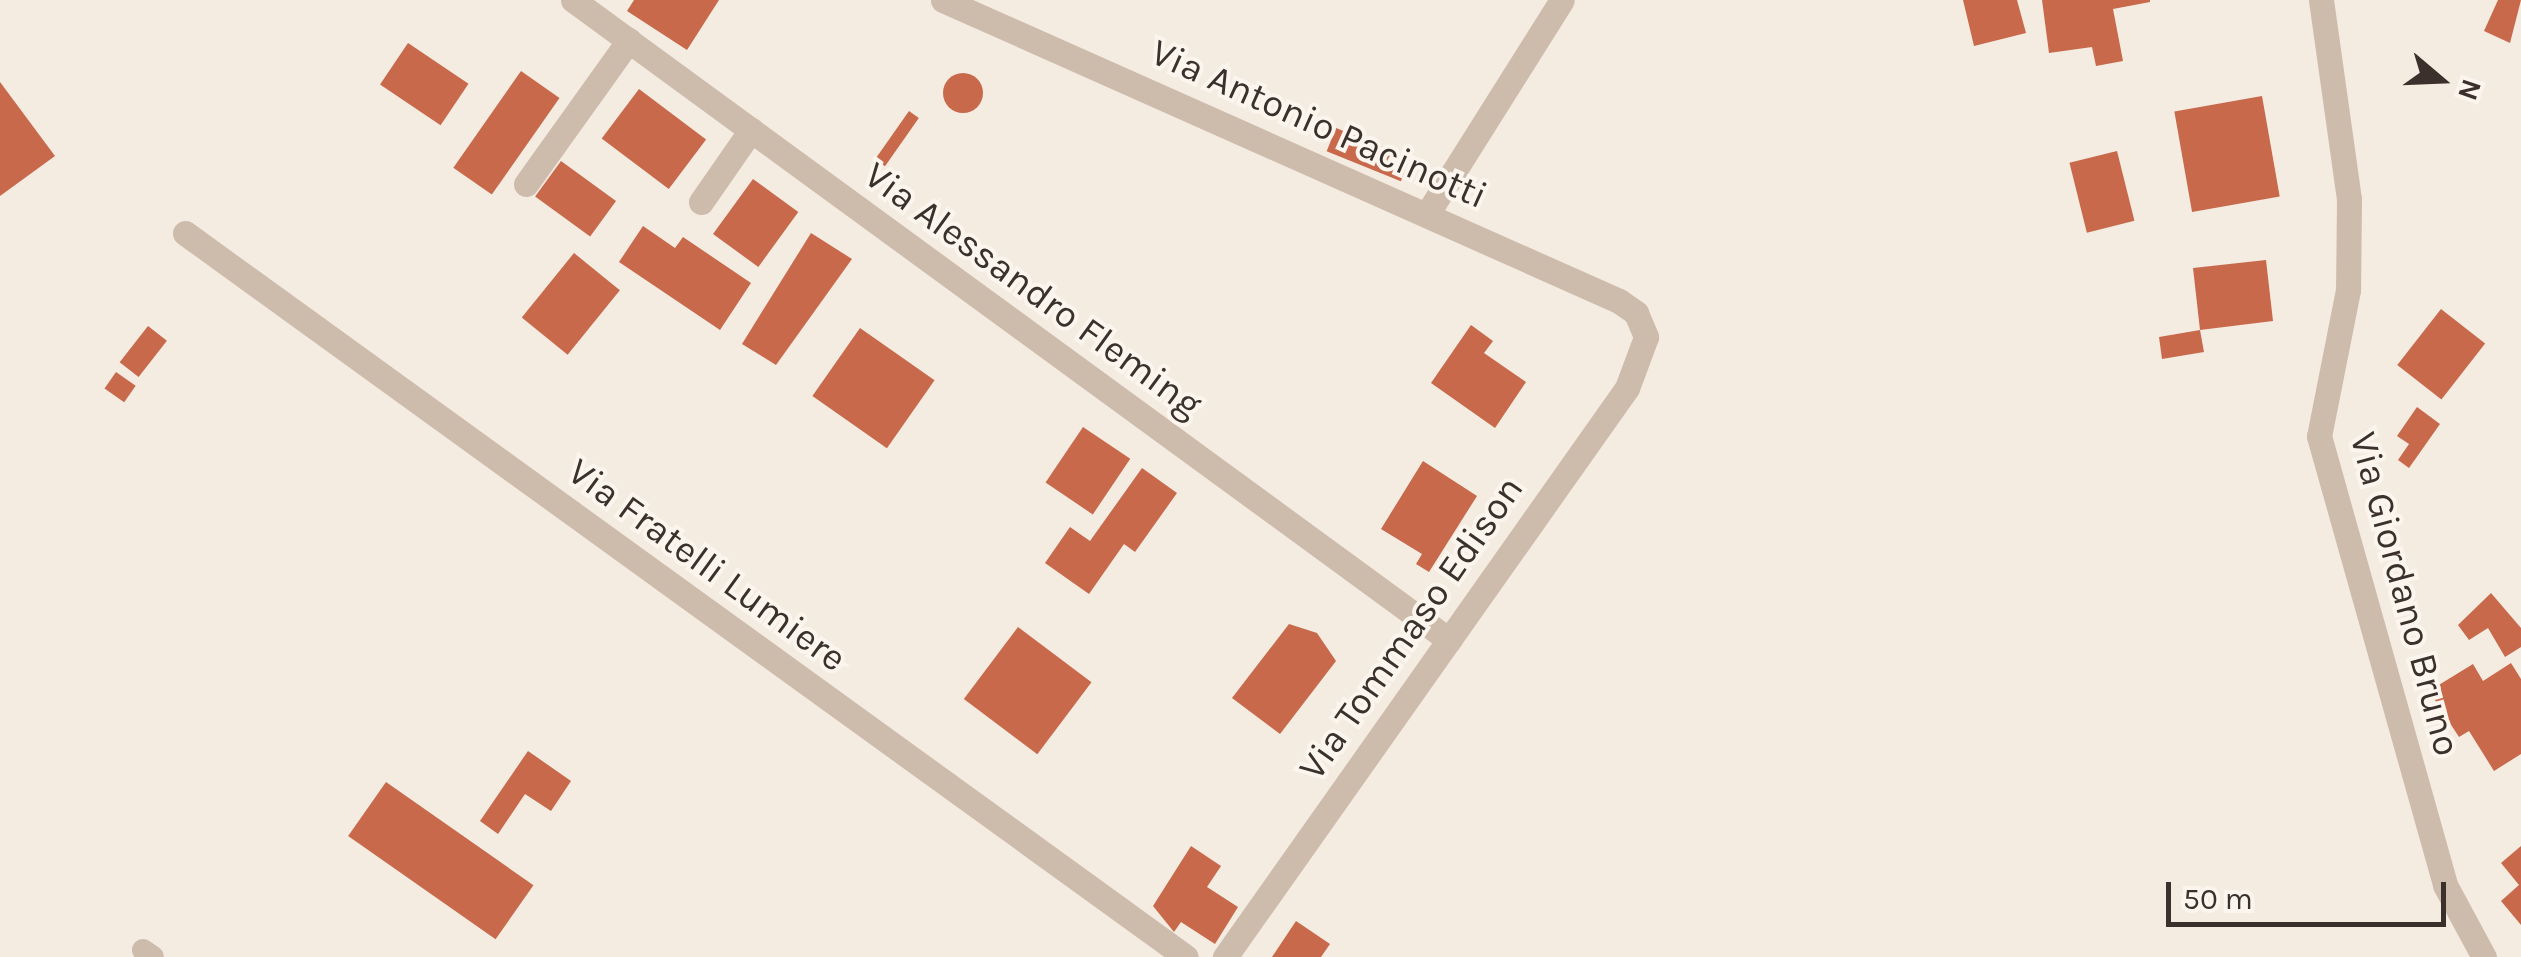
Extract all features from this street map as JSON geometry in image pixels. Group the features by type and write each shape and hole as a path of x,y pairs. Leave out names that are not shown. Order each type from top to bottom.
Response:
{"street":[{"name":"Via Alessandro Fleming","path":"574,0 1448,640"},
{"name":"Via Antonio Pacinotti","path":"943,0 1429,211 1618,301 1636,313 1646,338"},
{"path":"1429,211 1562,0"},
{"name":"Via Giordano Bruno","path":"2322,0 2349,199 2348,290 2318,436 2444,885 2484,957"},
{"path":"526,184 629,40"},
{"path":"701,202 752,130"},
{"name":"Via Fratelli Lumiere","path":"185,233 1186,957"},
{"name":"Via Tommaso Edison","path":"1225,957 1627,388 1646,338"}],"building":[{"path":"634,0 719,0 687,50 627,11"},
{"path":"1963,0 2017,0 2026,33 1974,46"},
{"path":"2042,0 2150,2 2113,9 2123,61 2096,66 2092,47 2049,53"},
{"path":"2498,0 2521,0 2510,43 2484,31"},
{"path":"408,43 469,84 441,125 380,84"},
{"path":"521,71 560,98 492,195 453,168"},
{"path":"963,73 977,79 983,93 977,107 963,113 949,107 943,93 949,79"},
{"path":"0,82 55,156 0,196"},
{"path":"639,89 706,140 669,189 602,139"},
{"path":"2262,96 2280,196 2192,212 2174,111"},
{"path":"909,111 919,118 885,166 875,159"},
{"path":"1336,128 1410,158 1401,181 1327,151"},
{"path":"2117,151 2134,221 2087,233 2069,163"},
{"path":"561,161 616,201 590,237 535,197"},
{"path":"753,179 798,212 758,267 713,234"},
{"path":"643,226 675,248 683,237 751,283 720,330 619,262"},
{"path":"811,233 852,259 776,365 742,344"},
{"path":"574,253 620,290 568,355 522,318"},
{"path":"2266,260 2273,321 2200,330 2193,268"},
{"path":"2441,309 2485,343 2441,399 2397,365"},
{"path":"1471,325 1493,341 1484,353 1526,382 1495,428 1431,383"},
{"path":"148,326 167,341 139,377 120,362"},
{"path":"860,328 935,380 887,448 812,396"},
{"path":"2200,330 2204,352 2162,359 2159,337"},
{"path":"116,372 136,386 124,402 105,388"},
{"path":"2417,407 2440,424 2409,468 2398,460 2409,444 2397,436"},
{"path":"1083,427 1130,459 1093,514 1046,483"},
{"path":"1423,461 1477,496 1429,572 1416,564 1422,554 1381,529"},
{"path":"1142,468 1177,493 1135,552 1124,544 1089,594 1045,563 1070,527 1090,541"},
{"path":"2491,593 2521,628 2521,647 2505,657 2488,628 2469,640 2458,625"},
{"path":"1289,624 1317,633 1336,661 1280,734 1232,698"},
{"path":"1018,627 1091,682 1037,754 964,699"},
{"path":"2511,663 2521,679 2521,754 2494,771 2469,731 2459,737 2429,691 2473,664 2483,681"},
{"path":"528,751 571,781 551,811 525,794 498,834 480,821"},
{"path":"386,782 533,885 496,939 348,836"},
{"path":"1191,846 1221,866 1207,887 1238,907 1215,944 1181,922 1174,932 1153,906"},
{"path":"2521,846 2521,925 2501,901 2519,885 2501,863"},
{"path":"1296,921 1330,944 1321,957 1272,957"}]}
